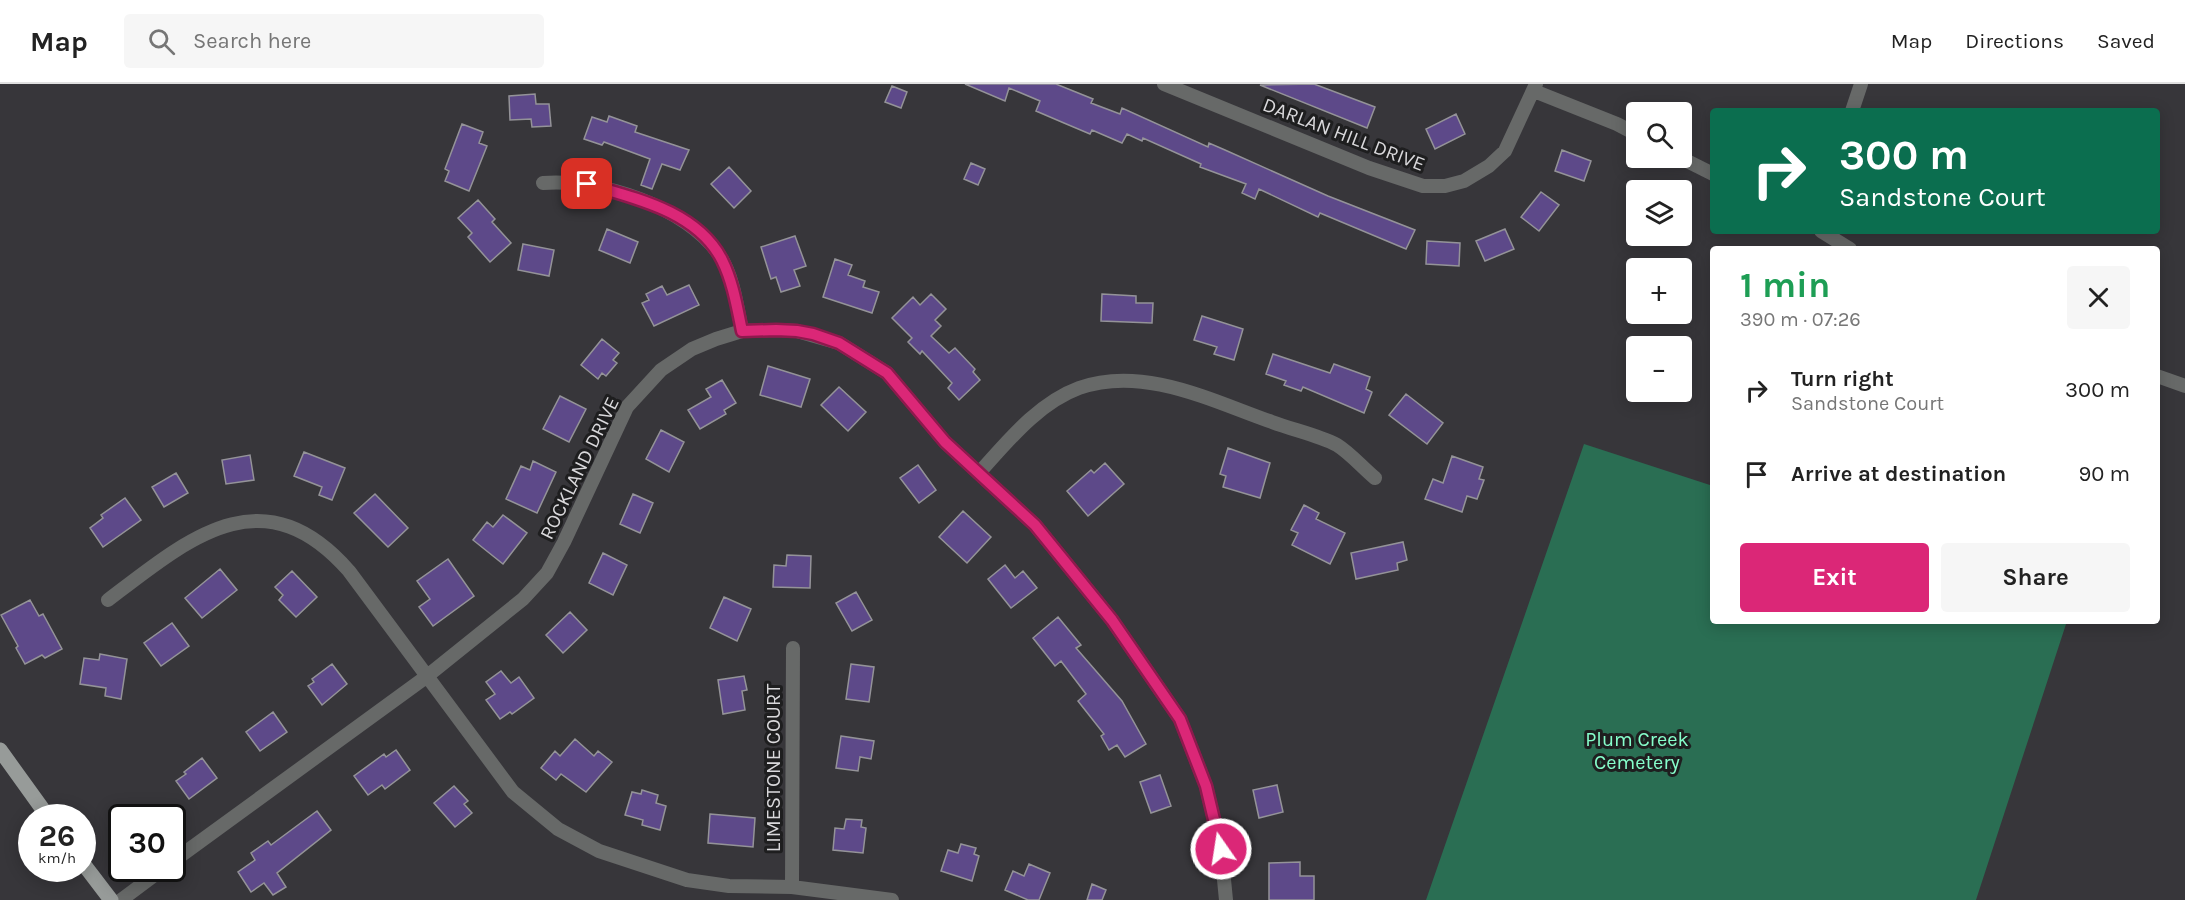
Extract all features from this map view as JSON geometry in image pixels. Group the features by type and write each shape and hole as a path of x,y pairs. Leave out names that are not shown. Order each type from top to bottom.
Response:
{"main road":[{"path":"0,750 39,804"},
{"path":"96,880 111,900"}],"street":[{"name":"DARLAN HILL DRIVE","path":"1164,84 1369,168 1423,186 1445,186 1464,181 1489,166 1505,151 1535,88"},
{"path":"1853,108 1861,84"},
{"path":"1535,88 1626,129"},
{"path":"1692,163 1710,172"},
{"path":"543,183 562,181 587,184 645,201 694,227 721,258 732,286 742,331"},
{"path":"1826,234 1845,246"},
{"name":"ROCKLAND DRIVE","path":"186,852 426,678 523,599 547,573 564,542 627,407 661,370 692,349 742,331 797,331 839,343 887,373 945,442 1035,525 1112,620 1180,719 1206,786 1221,849 1226,900"},
{"path":"2160,377 2185,386"},
{"path":"979,473 1024,422 1077,389 1101,382 1118,381 1178,388 1338,446 1375,478"},
{"path":"108,600 173,550 206,532 235,523 267,523 292,527 312,536 332,552 349,571 426,678 513,792 558,829 599,851 687,879 729,886 792,887 892,900"},
{"name":"LIMESTONE COURT","path":"792,887 793,648"},
{"path":"121,900 145,882"}],"green space":[{"name":"Plum Creek Cemetery","path":"1584,444 1710,485 1710,624 2066,624 1976,900 1426,900"}],"building":[{"path":"965,84 1056,84 1093,99 1091,103 1120,114 1122,108 1208,147 1209,143 1328,196 1415,230 1406,249 1320,213 1318,217 1259,189 1255,199 1242,193 1246,184 1200,167 1201,164 1143,138 1142,141 1127,134 1122,143 1092,130 1090,134 1036,111 1040,101 1009,88 1005,101"},
{"path":"1314,84 1375,107 1367,128 1260,85"},
{"path":"892,86 907,92 901,108 885,102"},
{"path":"535,94 536,104 549,104 551,126 532,127 531,119 510,120 509,96"},
{"path":"1456,114 1465,134 1435,149 1426,129"},
{"path":"609,116 637,126 635,132 689,150 680,170 662,164 652,189 641,185 650,159 604,142 602,145 584,139 592,117 607,122"},
{"path":"462,124 483,132 479,143 487,146 469,191 445,181 449,171 445,169"},
{"path":"1562,150 1591,161 1584,181 1555,171"},
{"path":"971,163 985,169 978,185 964,179"},
{"path":"729,167 751,191 734,208 711,184"},
{"path":"1541,192 1559,205 1539,231 1521,217"},
{"path":"478,200 495,219 492,222 511,243 490,262 468,237 472,233 458,218"},
{"path":"607,229 638,242 630,263 599,250"},
{"path":"1505,229 1514,249 1485,261 1476,241"},
{"path":"795,236 806,266 794,270 800,286 781,292 776,277 771,279 761,247"},
{"path":"1427,241 1460,243 1459,266 1426,264"},
{"path":"523,244 554,250 549,276 518,270"},
{"path":"835,259 852,265 848,275 865,281 863,287 879,292 872,313 823,297"},
{"path":"689,285 699,305 654,326 642,303 649,300 646,294 662,286 667,295"},
{"path":"931,294 946,309 935,320 941,326 931,336 949,353 955,348 975,369 973,372 980,380 959,400 948,388 952,383 922,351 920,354 908,342 912,338 892,318 913,297 920,305"},
{"path":"1102,294 1136,296 1136,303 1153,303 1152,323 1101,321"},
{"path":"1202,316 1243,329 1234,360 1214,354 1217,347 1194,340"},
{"path":"602,339 619,353 613,360 617,363 606,376 602,373 598,379 581,365"},
{"path":"1273,354 1330,373 1334,364 1370,377 1366,389 1372,392 1364,413 1303,387 1301,391 1284,385 1286,381 1266,374"},
{"path":"768,366 810,379 801,407 760,395"},
{"path":"722,380 736,403 724,410 726,414 700,429 688,410 711,397 706,389"},
{"path":"839,387 866,412 848,431 821,405"},
{"path":"1406,394 1443,423 1427,444 1389,415"},
{"path":"560,396 586,409 569,442 543,429"},
{"path":"661,430 684,442 669,472 646,459"},
{"path":"1228,448 1270,463 1260,498 1223,487 1226,476 1220,474"},
{"path":"304,452 345,468 332,500 319,495 322,487 294,476"},
{"path":"250,455 254,480 226,484 222,460"},
{"path":"1452,456 1483,467 1479,479 1484,480 1477,499 1467,496 1462,512 1425,499 1433,479 1443,483"},
{"path":"533,461 556,472 537,513 506,499 521,466 530,470"},
{"path":"1105,463 1124,484 1088,516 1067,491 1091,470 1094,473"},
{"path":"918,465 936,490 919,503 900,478"},
{"path":"176,473 188,493 164,507 152,487"},
{"path":"375,494 408,528 388,547 354,513"},
{"path":"633,494 653,503 640,533 620,524"},
{"path":"125,498 141,520 103,547 90,528 103,518 101,515"},
{"path":"1304,505 1319,513 1316,519 1345,533 1330,564 1292,545 1298,533 1291,530"},
{"path":"963,511 991,537 967,563 939,537"},
{"path":"503,515 527,533 503,564 473,540 487,522 493,527"},
{"path":"1403,542 1407,560 1397,563 1398,570 1356,579 1351,553"},
{"path":"603,553 627,565 613,595 589,583"},
{"path":"787,555 811,556 810,588 773,587 774,565 786,566"},
{"path":"448,559 474,596 433,626 419,607 430,599 417,581"},
{"path":"1005,565 1015,578 1023,571 1037,588 1011,608 988,579"},
{"path":"220,569 237,590 202,618 185,598"},
{"path":"292,571 317,597 296,617 279,600 283,595 275,587"},
{"path":"856,592 872,620 852,631 836,603"},
{"path":"724,597 751,609 737,641 710,628"},
{"path":"30,600 39,616 43,614 62,649 45,658 42,655 25,664 1,615"},
{"path":"570,612 587,630 563,653 546,635"},
{"path":"1058,617 1081,645 1076,648 1122,701 1146,744 1125,757 1117,745 1109,750 1101,736 1104,734 1078,701 1086,694 1061,661 1055,666 1033,638"},
{"path":"172,623 189,646 161,666 144,643"},
{"path":"100,654 127,659 121,699 105,696 106,688 80,684 84,658 99,660"},
{"path":"332,664 347,684 322,705 308,686 314,682 312,679"},
{"path":"851,664 874,667 869,702 846,699"},
{"path":"501,671 511,683 519,677 534,698 512,714 510,712 500,719 486,700 495,694 486,682"},
{"path":"744,676 747,690 742,691 745,710 723,714 718,680"},
{"path":"273,712 287,732 260,751 246,732"},
{"path":"841,736 874,741 871,759 860,757 858,771 836,768"},
{"path":"575,739 594,756 598,751 612,762 586,792 561,774 556,780 541,768 555,751 560,756"},
{"path":"396,750 410,770 385,789 382,785 368,795 354,776 384,754 386,757"},
{"path":"202,758 217,778 189,799 176,781"},
{"path":"1160,775 1171,806 1151,813 1140,782"},
{"path":"1277,785 1283,812 1259,818 1253,790"},
{"path":"454,786 468,801 464,804 472,813 455,827 434,803"},
{"path":"642,790 658,795 656,803 666,806 660,830 642,825 643,820 625,815 632,792 641,794"},
{"path":"317,811 331,830 277,873 286,887 273,895 264,883 251,892 238,872 255,860 251,853 268,841 271,845"},
{"path":"710,814 755,818 753,847 708,843"},
{"path":"846,819 862,820 861,827 866,828 863,853 833,850 835,828 844,829"},
{"path":"961,844 976,848 974,854 979,856 972,881 941,871 948,850 958,853"},
{"path":"1300,862 1300,876 1314,876 1314,900 1269,900 1269,863"},
{"path":"1029,864 1050,873 1039,900 1028,900 1005,890 1013,871 1024,876"},
{"path":"1092,884 1106,890 1102,900 1087,900"}],"route":[{"path":"587,184 645,201 674,214 707,239 721,258 732,286 742,331 776,330 813,334 839,343 887,373 945,442 1035,525 1112,620 1180,719 1206,786 1221,849"}]}
